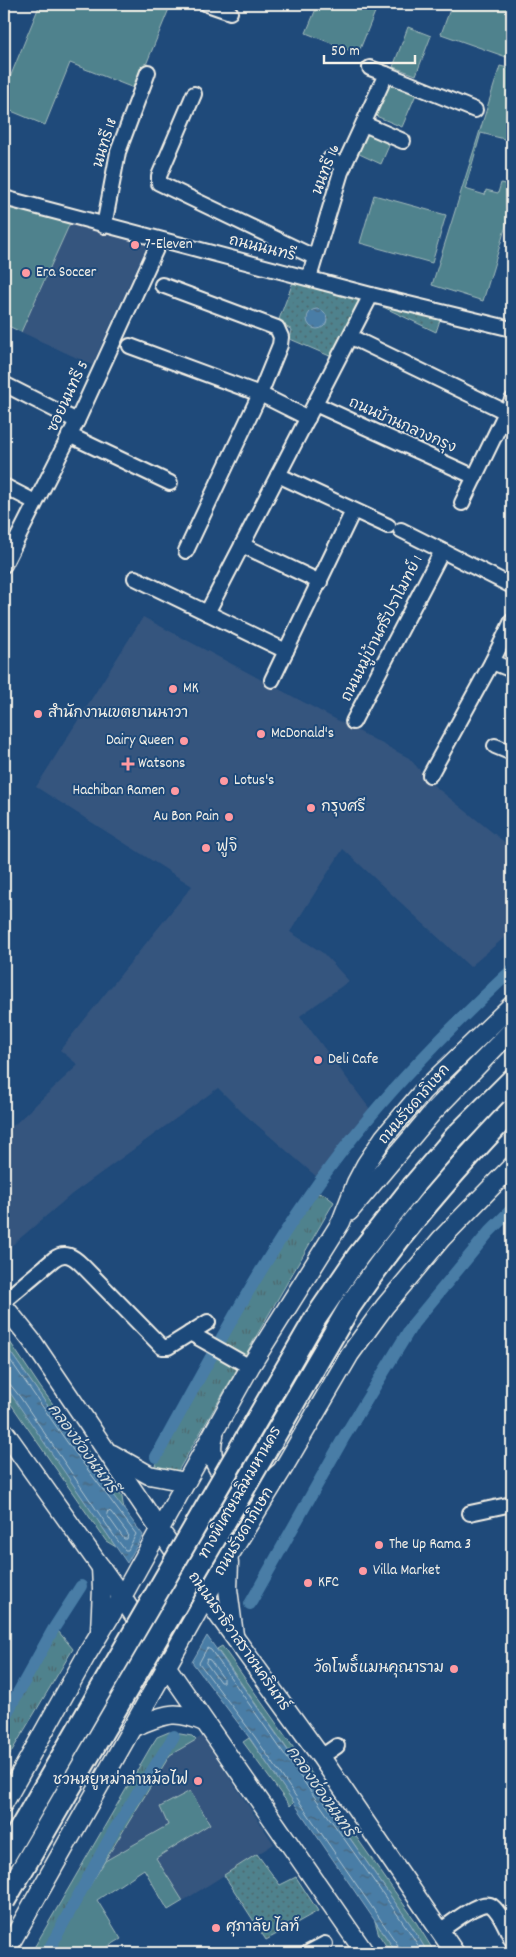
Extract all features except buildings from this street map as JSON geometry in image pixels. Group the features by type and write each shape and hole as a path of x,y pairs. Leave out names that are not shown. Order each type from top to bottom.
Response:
{"highway":[{"name":"ทางพิเศษเฉลิมมหานคร","path":"4,1856 315,1319 358,1256 414,1184 455,1137 512,1080"},
{"name":"ทางพิเศษเฉลิมมหานคร","path":"4,1901 350,1306 424,1205 512,1110"}],"main road":[{"name":"ถนนรัชดาภิเษก","path":"341,1222 356,1183 384,1137 423,1091 512,1005"},
{"name":"ถนนรัชดาภิเษก","path":"4,1803 122,1597 250,1367 341,1222 432,1113 512,1030"},
{"name":"ถนนรัชดาภิเษก","path":"5,1953 229,1556 336,1378 386,1306 441,1239 512,1166"},
{"name":"ถนนนราธิวาสราชนครินทร์","path":"4,1306 32,1341 206,1598 321,1757 455,1953"},
{"path":"217,1426 211,1446 211,1455 218,1470 229,1480 242,1485 262,1484 275,1478 284,1467"},
{"path":"4,1431 122,1597 166,1667 365,1953"},
{"path":"108,1451 149,1475 186,1482"},
{"path":"229,1556 228,1589 235,1639"},
{"path":"100,1634 101,1567"},
{"path":"133,1727 170,1714 191,1716 204,1722"}],"street":[{"path":"207,4 230,12"},
{"path":"370,68 385,76 475,110"},
{"name":"นนทรี 18","path":"104,226 118,152 148,72"},
{"name":"นนทรี 16","path":"309,278 344,166 385,76"},
{"path":"194,94 159,176 159,183 314,257"},
{"path":"364,124 402,141"},
{"path":"330,159 344,166"},
{"name":"ถนนนนทรี","path":"4,198 104,226 371,295 512,329"},
{"name":"ซอยนนทรี 5","path":"4,565 77,421 160,240"},
{"path":"162,285 277,328 281,337 280,345 260,394 186,551"},
{"path":"207,613 371,295"},
{"path":"351,337 509,406 462,504"},
{"path":"130,346 260,394 308,418"},
{"path":"4,384 77,421"},
{"name":"ถนนบ้านกลางกรุง","path":"315,404 475,477"},
{"path":"69,435 170,483"},
{"path":"272,680 353,511 278,475"},
{"path":"4,486 35,502"},
{"name":"ถนนหมู่บ้านศรีปราโมทย์ 1","path":"353,511 395,528 512,586"},
{"path":"242,545 320,582"},
{"name":"ถนนหมู่บ้านศรีปราโมทย์ 1","path":"353,722 442,552"},
{"path":"135,578 286,651"},
{"path":"430,775 492,662 512,621"},
{"path":"492,662 512,670"},
{"path":"495,746 512,753"},
{"path":"4,1301 47,1264 60,1255 66,1254 82,1265 162,1347 168,1347 208,1322"},
{"path":"190,1333 250,1367"},
{"path":"470,1513 512,1504"},
{"path":"321,1757 337,1746"},
{"path":"441,1930 470,1910 482,1904 487,1904 492,1906 497,1912 512,1940"},
{"path":"308,1953 325,1944"}],"shaded area":[{"path":"71,221 149,241 92,365 21,332"},
{"path":"143,617 409,758 432,784 512,848 512,931 470,967 343,849 290,932 323,953 349,981 300,1016 370,1109 318,1178 243,1113 218,1088 72,1194 4,1252 4,1132 78,1065 60,1050 192,886 36,787"},
{"path":"202,1736 274,1844 183,1901 156,1858 168,1825 105,1861 170,1755"}],"green space":[{"path":"40,4 171,4 136,89 70,63 45,125 4,108 4,92"},
{"path":"318,4 354,4 375,12 358,54 306,33"},
{"path":"452,4 512,4 512,59 441,34"},
{"path":"408,27 431,36 416,75 393,67"},
{"path":"500,66 512,69 512,141 481,133 465,189 485,195 486,190 498,193 501,183 512,186 512,206 483,301 432,285"},
{"path":"390,81 417,92 402,127 376,116"},
{"path":"367,131 391,141 381,164 357,153"},
{"path":"374,195 446,215 432,263 360,243"},
{"name":"Era Soccer","path":"4,203 71,221 21,332 4,324"},
{"path":"293,282 360,300 332,357 290,339 292,330 278,322"},
{"path":"386,303 440,320 436,332 379,305"},
{"path":"316,1193 324,1194 334,1202 178,1471 169,1475 154,1467 223,1339"},
{"path":"4,1333 41,1388 122,1497 124,1510 71,1439 4,1343"},
{"path":"4,1384 116,1547 106,1541 4,1394"},
{"path":"58,1631 73,1649 4,1764 4,1722"},
{"path":"222,1646 414,1919 435,1953 428,1953 411,1925 217,1649"},
{"path":"169,1732 192,1736 196,1740 170,1755 48,1953 31,1953 150,1748 157,1737"},
{"path":"249,1738 294,1802 290,1806 243,1742"},
{"path":"190,1791 210,1824 156,1858 183,1901 168,1910 144,1869 97,1900 121,1939 97,1953 57,1953 53,1945 105,1861 168,1825 160,1807"},
{"path":"257,1854 280,1885 296,1877 318,1911 266,1940 224,1875"},
{"path":"375,1921 397,1953 391,1953 379,1935"}],"water":[{"path":"317,309 324,312 327,319 324,326 317,329 310,326 307,319 310,312"},
{"path":"4,1343 71,1439 143,1535 127,1563 4,1384"},
{"path":"207,1636 411,1925 428,1953 397,1953 251,1740 192,1662"}],"waterway":[{"path":"156,1457 268,1258 332,1164 405,1077 512,970"},
{"path":"250,1604 344,1437 413,1324 489,1232 512,1209"},
{"path":"4,1718 54,1628 81,1586"},
{"path":"47,1953 112,1834 174,1736"}],"place":[{"name":"7-Eleven","path":"135,245"},
{"name":"Era Soccer","path":"26,273"},
{"name":"MK","path":"173,689"},
{"name":"สำนักงานเขตยานนาวา","path":"38,714"},
{"name":"McDonald's","path":"261,734"},
{"name":"Dairy Queen","path":"184,741"},
{"name":"Watsons","path":"128,764"},
{"name":"Lotus's","path":"224,781"},
{"name":"Hachiban Ramen","path":"175,791"},
{"name":"กรุงศรี","path":"311,808"},
{"name":"Au Bon Pain","path":"229,817"},
{"name":"ฟูจิ","path":"206,848"},
{"name":"Deli Cafe","path":"318,1060"},
{"name":"The Up Rama 3","path":"379,1545"},
{"name":"Villa Market","path":"363,1571"},
{"name":"KFC","path":"308,1583"},
{"name":"วัดโพธิ์แมนคุณาราม","path":"454,1669"},
{"name":"ชวนหยูหม่าล่าหม้อไฟ","path":"198,1781"},
{"name":"ศุภาลัย ไลท์","path":"216,1928"}],"water label":[{"name":"คลองช่องนนทรี","path":"82,1449"},
{"name":"คลองช่องนนทรี","path":"320,1792"}]}
